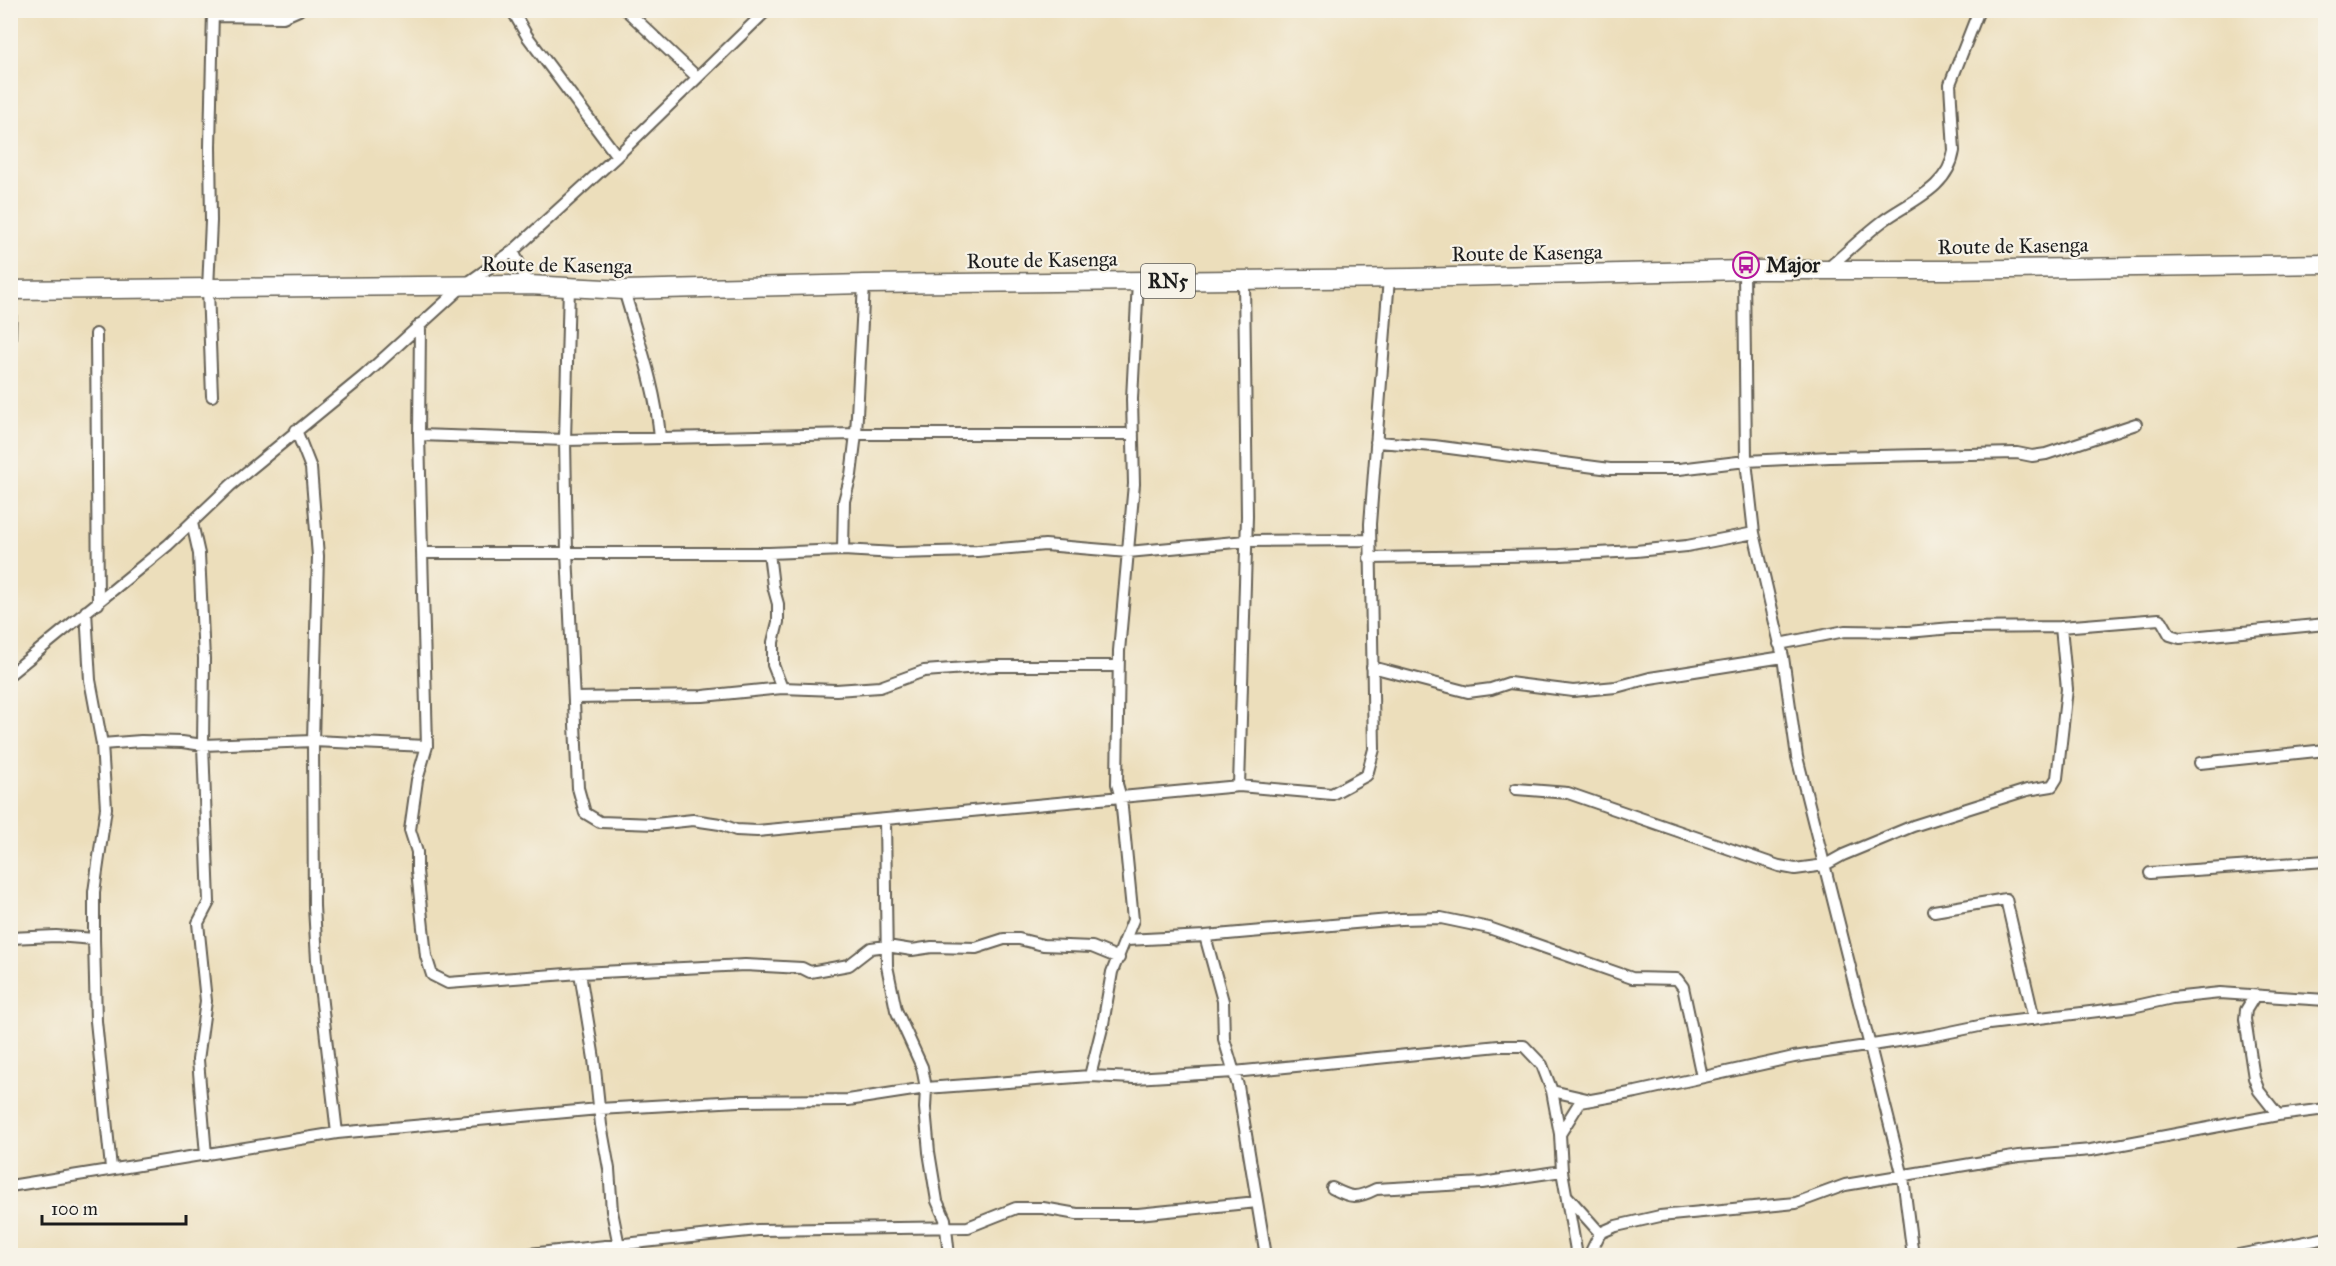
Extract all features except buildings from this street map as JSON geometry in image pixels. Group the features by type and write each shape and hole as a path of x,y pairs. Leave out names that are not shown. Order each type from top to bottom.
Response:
{"highway":[{"name":"Route de Kasenga","path":"11,290 529,285 624,290 1744,270 1826,271 2325,264"}],"street":[{"path":"212,396 208,289 213,13 283,17 299,10"},
{"path":"512,10 526,36 617,156"},
{"path":"626,10 697,77"},
{"path":"10,674 86,611 98,604 192,523 231,485 364,375 463,285 513,250 617,156 767,10"},
{"path":"1826,271 1883,221 1926,193 1945,176 1954,151 1950,84 1979,10"},
{"path":"513,250 529,285"},
{"path":"1744,270 1746,460 1754,533 1782,657 1797,758 1904,1177 1913,1256"},
{"path":"569,286 565,440 567,552 579,788 585,813 600,822 655,824 693,820 720,824 736,830 757,831 1239,786 1332,794 1366,776 1374,749 1369,558 1389,278"},
{"path":"1239,786 1246,540 1244,280"},
{"path":"1090,1076 1103,1024 1110,980 1131,928 1133,910 1121,798 1117,784 1118,666 1134,484 1132,399 1138,281"},
{"path":"843,550 844,501 851,475 856,434 864,284"},
{"path":"10,339 11,290"},
{"path":"624,290 649,374 658,414 660,438"},
{"path":"420,324 419,435 427,746 417,780 411,830 417,852 426,956 432,975 448,983 580,973 745,965 802,968 810,972 849,965 871,948 887,946 912,950 932,947 976,948 1004,939 1019,939 1043,945 1092,946 1119,958"},
{"path":"96,334 98,604"},
{"path":"1377,441 1434,446 1610,469 1679,469 1746,460 2017,453 2037,456 2136,424"},
{"path":"296,430 311,468 318,556 314,741 314,906 317,960 337,1133"},
{"path":"419,435 565,440 856,434 1133,434"},
{"path":"192,523 199,554 204,659 203,745 209,902 198,923 206,1001 198,1060 206,1155"},
{"path":"1369,558 1560,555 1687,546 1754,533"},
{"path":"422,554 769,553 843,550 896,553 977,551 1045,545 1128,552 1246,540 1370,540"},
{"path":"769,553 778,604 778,622 773,642 773,665 782,688"},
{"path":"86,611 90,680 102,744 106,808 94,892 94,939 96,1021 111,1168"},
{"path":"1779,644 1845,631 1908,632 1952,628 2061,627 2159,619 2170,635 2180,638 2325,624"},
{"path":"1516,789 1568,793 1779,866 1795,869 1825,865 1843,855 1913,826 2027,790 2052,786 2057,778 2067,689 2061,627"},
{"path":"1372,667 1468,692 1491,689 1509,683 1573,691 1616,687 1650,678 1782,657"},
{"path":"574,698 703,696 782,688 836,690 880,687 924,671 982,667 1118,666"},
{"path":"102,744 141,741 203,745 314,741 427,746"},
{"path":"2199,763 2325,750"},
{"path":"885,820 890,988 896,1010 918,1057 926,1088 929,1152 937,1201 945,1219 950,1256"},
{"path":"2150,873 2325,861"},
{"path":"1934,911 2006,899 2034,1019"},
{"path":"1126,940 1205,936 1401,919 1441,918 1489,928 1632,978 1677,979 1683,987 1702,1077"},
{"path":"10,938 56,936 94,939"},
{"path":"1205,936 1223,1001 1224,1039 1238,1086 1266,1256"},
{"path":"580,973 609,1169 612,1211 621,1256"},
{"path":"1560,1134 1580,1102 1794,1057 1989,1024 2132,1008 2172,999 2220,993 2325,1000"},
{"path":"2254,997 2246,1010 2245,1019 2254,1078 2259,1091 2278,1115"},
{"path":"10,1186 337,1133 599,1109 739,1101 848,1100 926,1088 1090,1076 1134,1078 1234,1072 1452,1050 1524,1046 1542,1065 1552,1090 1560,1134 1565,1194 1577,1256"},
{"path":"1552,1090 1590,1100"},
{"path":"1589,1256 1600,1233 1616,1226 1660,1216 1796,1203 1845,1185 1904,1177 2019,1156 2091,1150 2278,1115 2325,1109"},
{"path":"1332,1188 1348,1197 1362,1196 1376,1190 1482,1183 1562,1171"},
{"path":"1565,1194 1600,1233"},
{"path":"510,1256 758,1230 968,1227 1016,1208 1043,1208 1077,1214 1138,1214 1257,1202"},
{"path":"2234,1256 2325,1238"}],"place":[{"name":"Major","path":"1746,265"}]}
